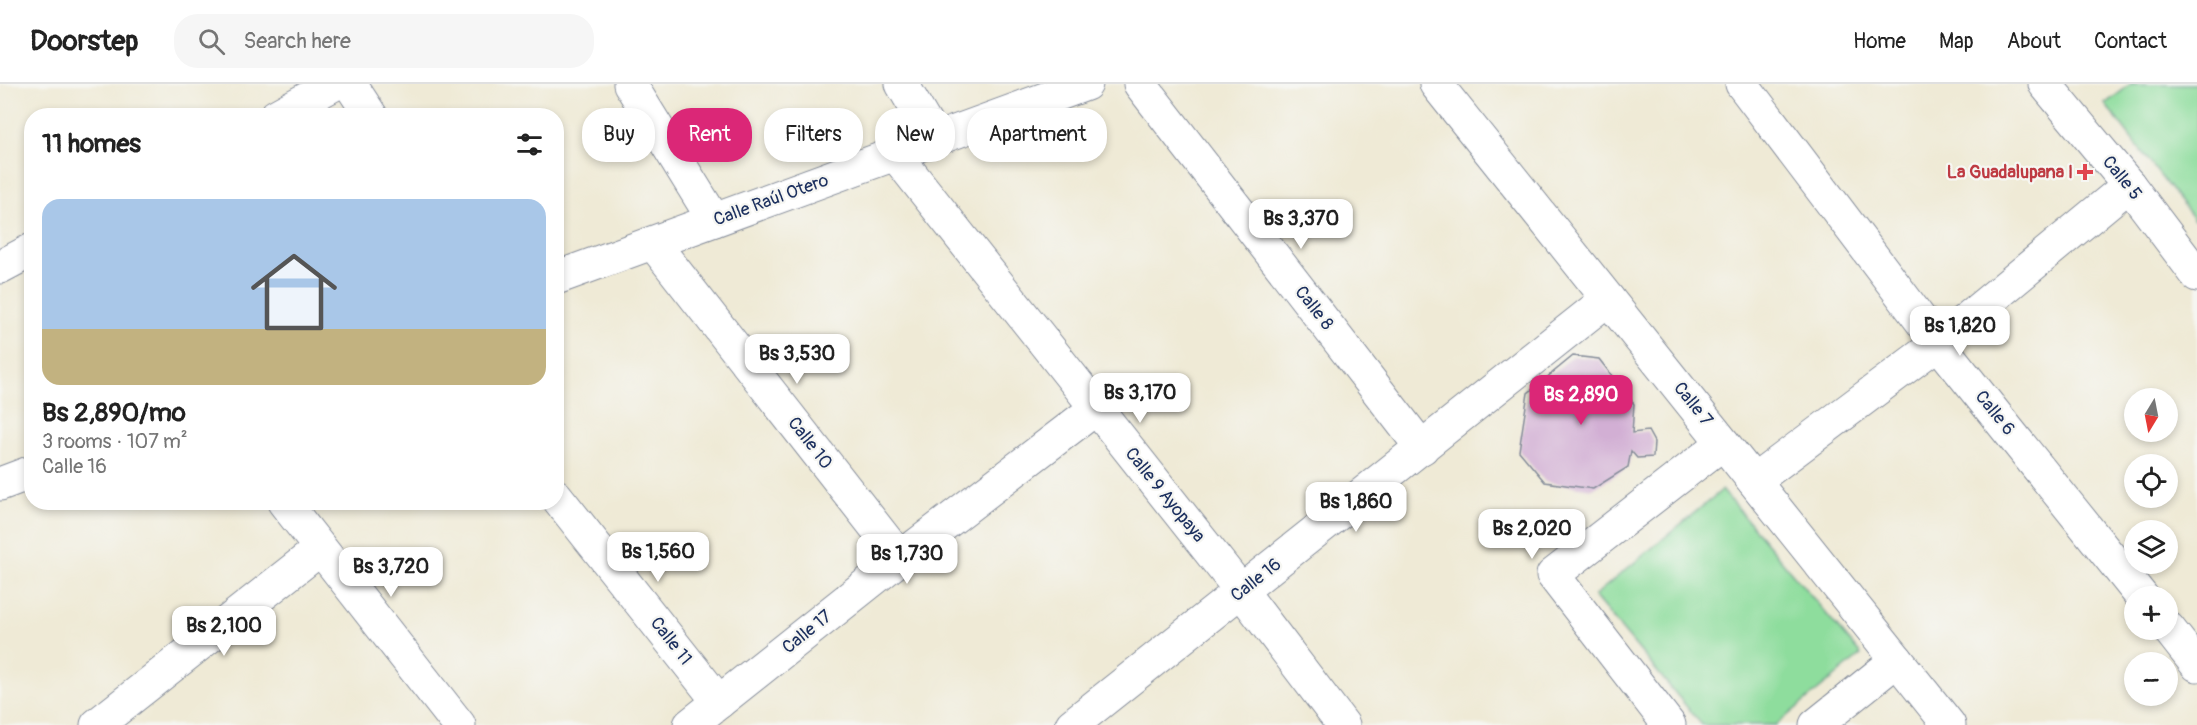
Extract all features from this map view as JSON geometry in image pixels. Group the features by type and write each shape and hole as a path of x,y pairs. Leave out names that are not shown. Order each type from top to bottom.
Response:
{"street":[{"path":"290,108 334,84"},
{"path":"350,84 366,108"},
{"path":"630,84 714,220"},
{"path":"902,84 916,108"},
{"name":"Calle Raúl Otero","path":"955,133 1086,84"},
{"name":"Calle 8","path":"1140,84 1422,448"},
{"name":"Calle 7","path":"1436,84 1949,725"},
{"name":"Calle 6","path":"1742,84 1938,343 2133,586"},
{"name":"Calle 5","path":"2058,88 2197,274"},
{"name":"Calle Raúl Otero","path":"564,275 875,162"},
{"name":"Calle 9 Ayopaya","path":"902,162 1095,409 1242,592 1343,725"},
{"path":"1754,481 1938,343 2129,185"},
{"name":"Calle 10","path":"653,243 900,558"},
{"path":"0,267 24,254"},
{"name":"Calle 16","path":"1072,725 1608,299"},
{"name":"Calle 17","path":"690,725 900,558 1095,409"},
{"path":"1669,725 1553,574 1723,443"},
{"path":"0,484 24,475"},
{"name":"Calle 11","path":"564,506 719,702"},
{"path":"290,510 459,725"},
{"path":"97,725 320,549"},
{"path":"2177,640 2197,665"},
{"path":"1816,725 1897,660"}],"green space":[{"path":"2131,84 2197,84 2197,218 2194,220 2105,104"},
{"path":"1722,490 1861,655 1776,725 1702,725 1594,596"}],"building":[{"path":"1573,356 1599,359 1634,404 1632,433 1648,431 1654,442 1653,457 1637,458 1631,451 1628,467 1593,489 1545,482 1519,451 1528,393"}],"place":[{"name":"La Guadalupana I","path":"2085,172"}]}
